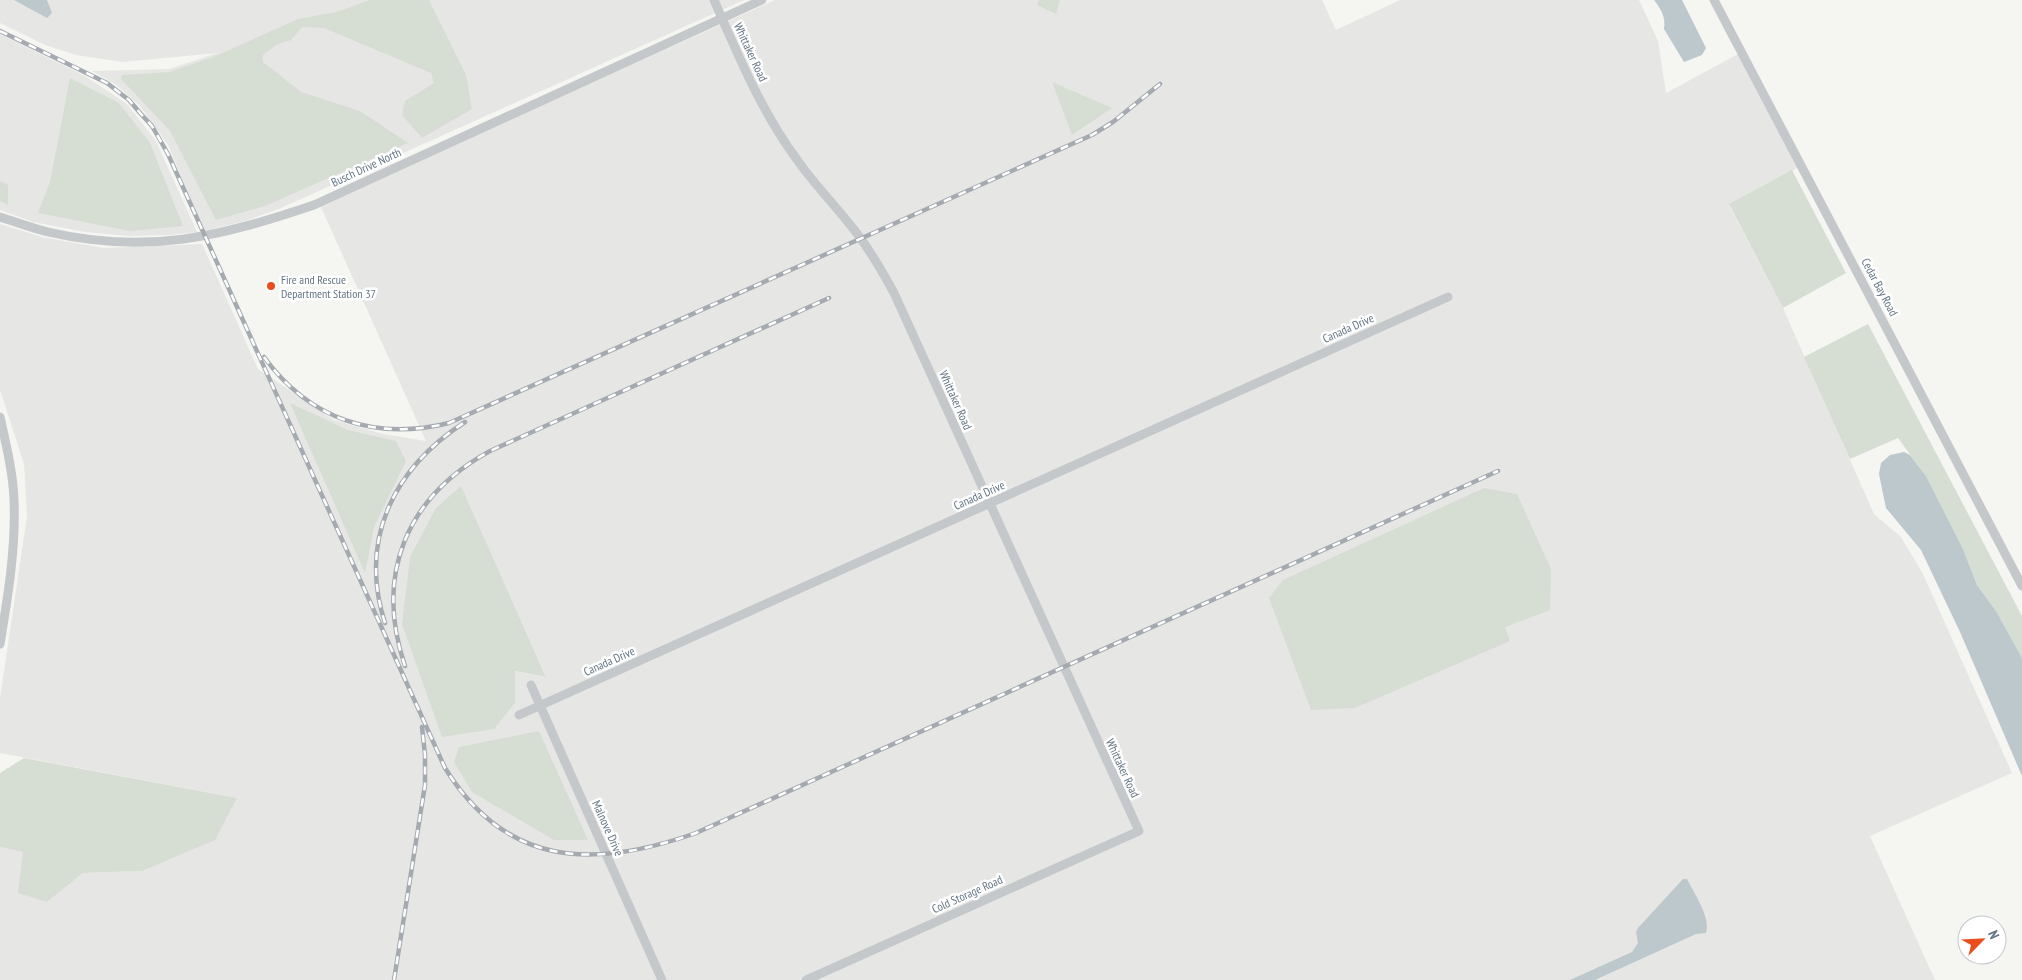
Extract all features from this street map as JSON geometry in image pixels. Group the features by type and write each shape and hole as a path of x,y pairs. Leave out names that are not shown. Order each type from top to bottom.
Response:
{"street":[{"name":"Whittaker Road","path":"714,0 758,96 775,127 798,162 852,226 880,267 894,293 1139,831"},
{"name":"Busch Drive North","path":"0,217 64,236 98,241 135,243 178,241 204,237 257,224 314,205 762,0"},
{"name":"Cedar Bay Road","path":"1714,0 2022,586"},
{"name":"Canada Drive","path":"519,715 1448,297"},
{"path":"0,417 8,454 14,498 14,543 0,644"},
{"name":"Malnove Drive","path":"531,685 662,980"},
{"name":"Cold Storage Road","path":"806,980 1139,831"}],"shaded area":[{"path":"0,0 744,0 281,208 245,221 204,231 168,145 140,106 115,84 92,71 169,69 217,53 123,62 76,55 45,45 0,23"},
{"path":"14,0 47,0 52,13 47,18"},
{"path":"370,0 429,0 466,75 472,109 422,138 402,115 405,101 434,83 431,73 324,28 302,27 291,40 276,45 263,55 263,62 301,92 360,111 408,143 265,206 216,220 170,131 121,79 122,75 169,72 218,55 298,19 336,12"},
{"path":"775,0 1322,0 1336,30 1400,0 1639,0 1658,41 1666,93 1738,54 1799,167 1729,205 1783,308 1874,514 1901,537 1923,574 2012,773 1870,836 1935,980 0,980 0,847 23,852 47,902 83,873 142,871 237,798 0,753 0,698 27,516 24,464 0,390 0,224 42,237 104,248 202,244 258,369 334,420 383,434 426,441 320,205","holes":["460,486 546,676 514,671"]},
{"path":"1039,0 1060,0 1056,14 1037,5"},
{"path":"1654,0 1682,0 1706,48 1702,55 1684,62 1664,29 1662,13"},
{"path":"0,34 85,76 127,104 156,141 197,232 129,236 85,232 33,222 0,210"},
{"path":"70,78 119,103 150,143 183,226 130,231 38,213 50,182"},
{"path":"1052,82 1112,108 1072,135"},
{"path":"1792,170 1846,273 1783,308 1729,204"},
{"path":"0,181 8,185 8,205 0,201"},
{"path":"1868,324 2022,616 2022,658 1996,611 1977,585 1963,549 1926,476 1898,438 1850,459 1804,357"},
{"path":"290,403 348,430 396,441 406,461 374,527 365,573"},
{"path":"1904,452 1910,455 1926,476 1963,549 1977,585 1996,611 2022,658 2022,776 1960,632 1921,550 1886,508 1879,474 1881,463 1890,455"},
{"path":"461,486 546,677 515,671 515,703 494,729 442,737 402,624 410,557 436,508"},
{"path":"1484,488 1517,494 1551,569 1550,610 1505,627 1510,641 1355,708 1311,710 1269,598 1283,580"},
{"path":"539,731 588,840 554,840 472,792 454,762 459,747"},
{"path":"24,758 237,798 215,840 142,871 83,873 47,902 18,893 23,852 0,847 0,773"},
{"path":"1683,879 1687,879 1704,913 1707,927 1706,933 1696,934 1595,980 1570,980 1632,952 1638,943 1636,932 1638,928"}],"railway":[{"path":"0,31 107,83 129,100 152,126 168,154 445,768 469,801 496,825 525,842 556,852 588,855 622,852 658,845 696,833 1498,471"},
{"path":"264,357 282,379 302,396 323,410 346,420 370,427 395,429 422,428 449,423 1092,135 1113,122 1160,84"},
{"path":"405,666 396,633 393,600 396,570 404,542 418,515 437,491 461,470 490,451 829,298"},
{"path":"385,623 378,592 376,563 380,535 388,508 401,484 419,461 440,440 465,422"},
{"path":"394,980 425,785 425,755 422,727"}],"place":[{"name":"Fire and Rescue Department Station 37","path":"271,286"}]}
